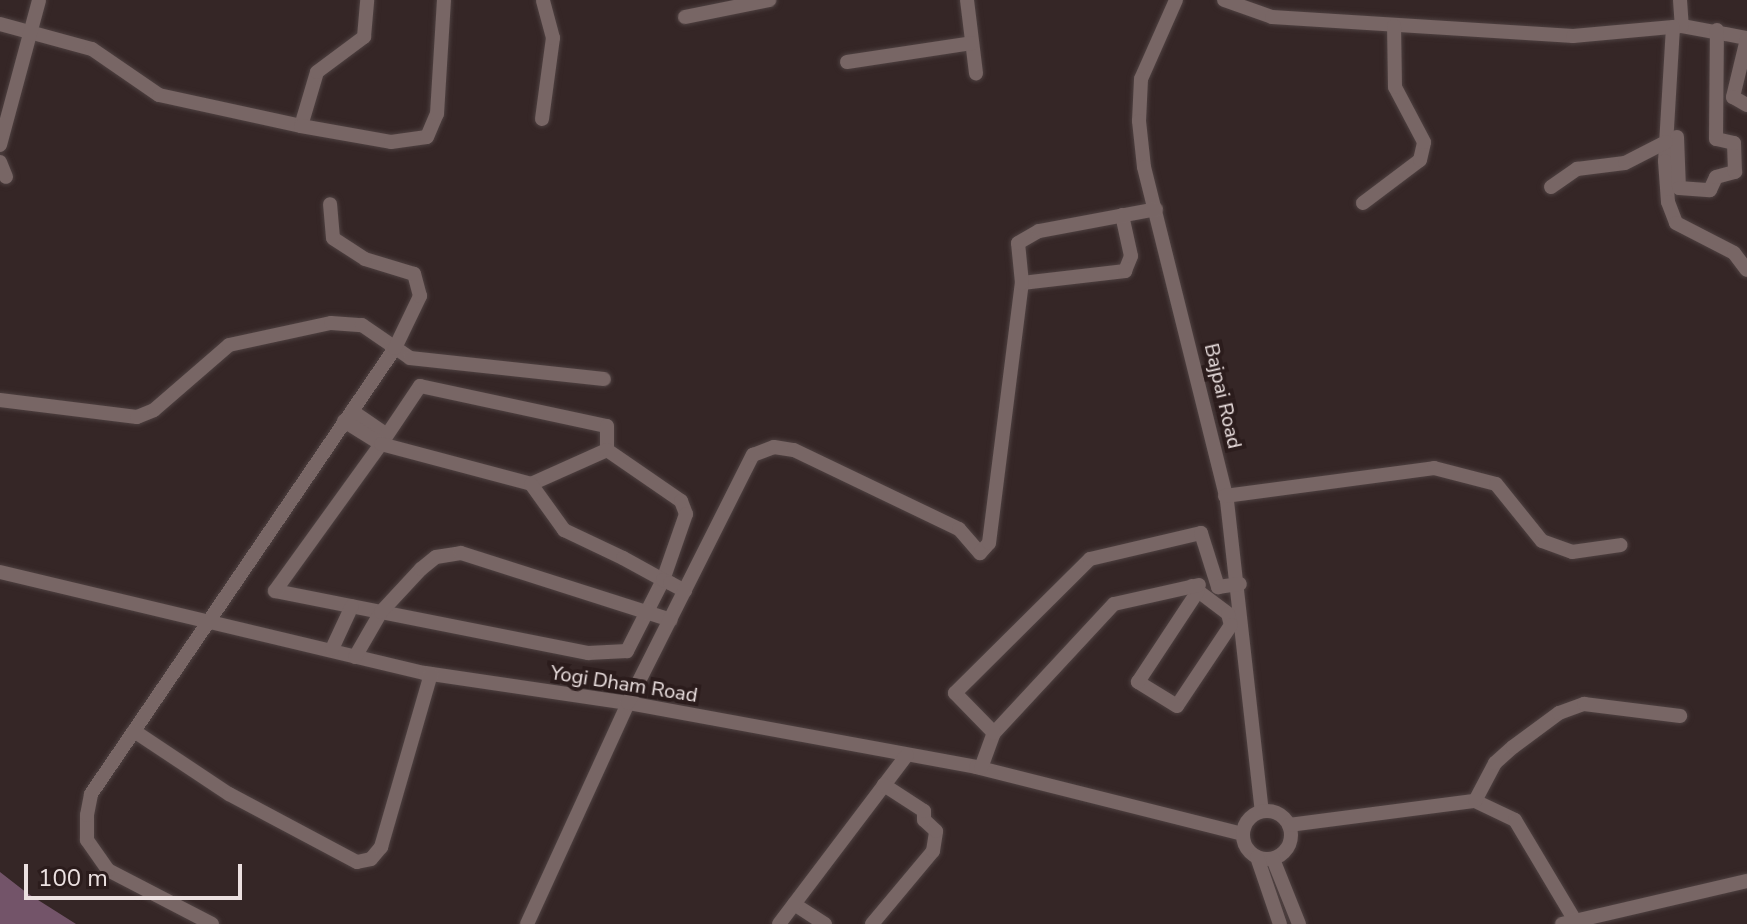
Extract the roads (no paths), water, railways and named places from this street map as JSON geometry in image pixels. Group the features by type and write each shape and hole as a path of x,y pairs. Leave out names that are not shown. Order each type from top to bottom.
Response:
{"street":[{"path":"0,145 39,0"},
{"path":"301,126 317,72 364,37 367,0"},
{"path":"0,24 31,35 92,49 159,95 391,142 427,137 437,114 444,0"},
{"path":"542,119 553,38 543,0"},
{"path":"685,17 769,0"},
{"path":"967,0 976,73"},
{"name":"Bajpai Road","path":"1176,0 1141,79 1139,121 1156,209 1225,496 1240,584 1262,811"},
{"path":"1224,0 1272,17 1394,26 1573,36 1678,26 1717,30 1747,38 1733,97 1747,105"},
{"path":"1680,0 1668,202 1676,223 1744,264"},
{"path":"1363,203 1420,160 1424,142 1395,87 1394,26"},
{"path":"1672,140 1679,188 1710,190 1716,177 1735,172 1734,143 1716,139 1717,30"},
{"path":"847,62 972,43"},
{"path":"1551,187 1577,169 1625,163 1672,140"},
{"path":"0,162 6,177"},
{"path":"212,924 108,870 87,840 91,794 395,348 420,296 419,283 414,274 365,259 333,238 330,204"},
{"path":"527,924 628,703 741,471 753,455 774,447 794,450 959,529 980,553 989,543 1022,283 1018,243 1039,231 1156,209"},
{"path":"1022,283 1125,271 1131,256 1122,215"},
{"path":"0,400 137,417 154,410 229,345 265,334 362,325 410,358 604,379"},
{"path":"420,386 607,426 607,450 681,501 686,514 663,580 627,651 609,654 275,591 420,386"},
{"path":"348,416 384,440 531,484 564,530 685,591"},
{"path":"531,484 607,450"},
{"path":"1225,496 1434,468 1496,484 1542,541 1572,552 1621,545"},
{"path":"994,733 957,698 958,686 1090,559 1201,533 1218,587 1240,584"},
{"path":"355,657 381,612 436,557 461,553 671,620"},
{"name":"Yogi Dham Road","path":"0,572 431,674 628,703 981,768 1242,834"},
{"path":"981,768 994,733 1114,604 1195,589 1215,581"},
{"path":"1195,589 1228,614 1231,625 1177,706 1138,682 1195,589"},
{"path":"332,649 352,606"},
{"path":"134,731 229,794 357,862 371,859 381,847 431,674"},
{"path":"1475,801 1495,763 1559,713 1621,704 1680,716"},
{"path":"779,924 907,755"},
{"path":"872,924 933,851 936,831 924,820 924,811 884,785"},
{"path":"1289,825 1475,801 1515,820 1571,922 1747,881"},
{"path":"1257,857 1273,859 1287,849 1289,825 1278,813 1262,811 1248,819 1242,834 1257,857 1280,924"},
{"path":"1273,859 1299,924"},
{"path":"794,904 825,924"}]}
